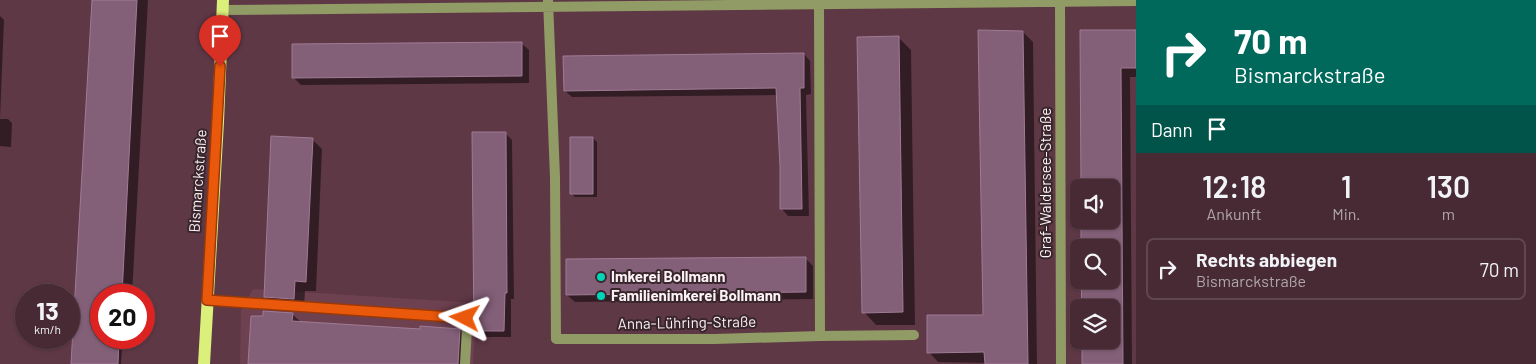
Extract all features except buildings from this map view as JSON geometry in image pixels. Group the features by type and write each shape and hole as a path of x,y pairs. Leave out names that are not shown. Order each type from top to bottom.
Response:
{"main road":[{"name":"Bismarckstraße","path":"204,364 223,5"}],"street":[{"path":"223,5 787,2 819,4 1136,1"},
{"name":"Graf-Waldersee-Straße","path":"1060,2 1061,364"},
{"name":"Anna-Lühring-Straße","path":"548,3 555,177 556,339 714,339 820,336"},
{"path":"819,4 820,336 914,335"},
{"path":"207,300 465,318 467,328 465,364"}],"shaded area":[{"path":"253,289 476,303 473,364 240,364 241,311"}],"place":[{"name":"Imkerei Bollmann","path":"601,277"},
{"name":"Familienimkerei Bollmann","path":"601,296"}],"route":[{"path":"220,66 207,300 465,318"}]}
